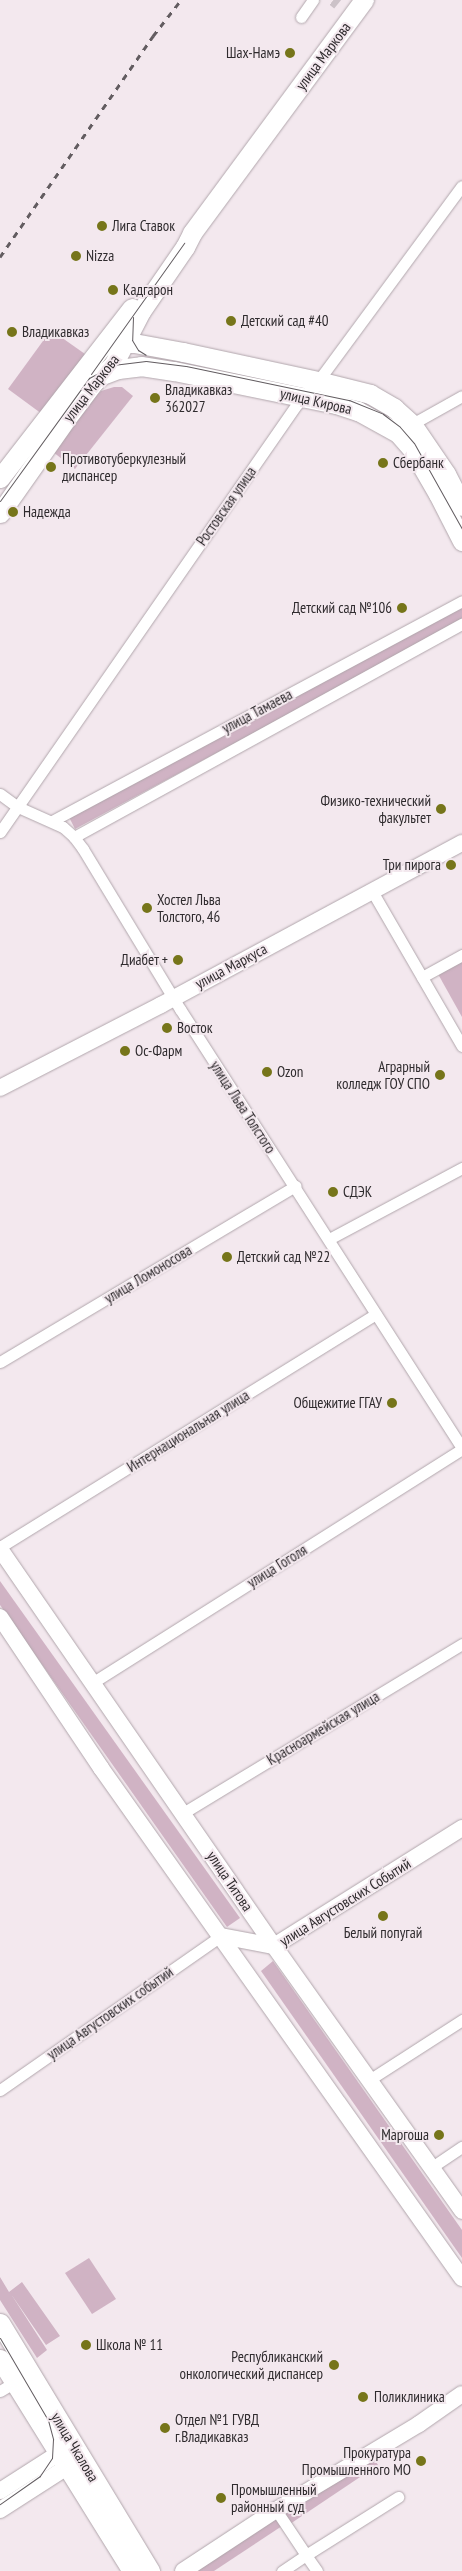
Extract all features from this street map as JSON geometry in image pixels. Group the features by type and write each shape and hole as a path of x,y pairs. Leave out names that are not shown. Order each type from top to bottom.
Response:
{"main road":[{"name":"улица Маркова","path":"0,513 94,382 113,365 141,311 185,247 192,233 364,0"},
{"name":"улица Маркова","path":"0,478 103,346 180,242 192,233"},
{"path":"141,311 138,327 142,334 156,347"},
{"name":"улица Кирова","path":"103,346 124,343 156,347 318,381 370,394 394,408 412,424 446,474 462,506"},
{"name":"улица Кирова","path":"105,374 126,368 157,368 358,411 398,433 421,463 462,541"},
{"name":"улица Чкалова","path":"0,2323 68,2457 132,2571"},
{"name":"улица Чкалова","path":"0,2359 7,2386 68,2457 150,2571"}],"street":[{"path":"301,17 313,0"},
{"name":"Ростовская улица","path":"0,832 302,398 318,381 462,186"},
{"path":"412,424 462,396"},
{"name":"улица Тамаева","path":"52,821 462,600"},
{"name":"улица Тамаева","path":"74,837 462,624"},
{"name":"улица Льва Толстого","path":"0,794 18,807 52,821 74,837 173,999 295,1186 462,1449"},
{"name":"улица Маркуса","path":"0,1088 173,999 462,843"},
{"path":"372,891 462,1046"},
{"path":"422,977 462,955"},
{"path":"329,1239 462,1168"},
{"name":"улица Ломоносова","path":"0,1362 295,1186"},
{"name":"Интернациональная улица","path":"0,1548 376,1314"},
{"name":"улица Гоголя","path":"92,1683 462,1449"},
{"name":"улица Титова","path":"0,1548 274,1946 462,2211"},
{"path":"0,1617 102,1768 462,2278"},
{"name":"Красноармейская улица","path":"183,1813 462,1644"},
{"name":"улица Августовских Событий","path":"221,1936 274,1946 462,1828"},
{"name":"улица Августовских событий","path":"0,2090 221,1936"},
{"path":"369,2080 462,2020"},
{"path":"432,2167 462,2147"},
{"path":"183,2571 276,2510 419,2424 462,2394"},
{"path":"0,2491 68,2457"},
{"path":"0,2510 68,2457"},
{"path":"282,2571 398,2497"},
{"path":"276,2510 317,2571"}],"shaded area":[{"path":"51,330 85,354 42,414 8,389"},
{"path":"122,387 133,396 75,469 53,452 93,398 101,391"},
{"path":"462,607 462,621 75,829 69,817"},
{"path":"462,962 462,1017 438,974"},
{"path":"0,1581 240,1918 227,1927 0,1605"},
{"path":"273,1961 462,2230 462,2258 261,1971"},
{"path":"89,2258 116,2299 92,2314 65,2273"},
{"path":"0,2277 9,2292 22,2282 60,2336 46,2345 11,2294 47,2350 37,2358 0,2300"},
{"path":"372,2456 378,2465 290,2524 284,2515"},
{"path":"276,2517 282,2526 214,2571 194,2571"}],"tunnel":[{"path":"333,0 338,4"}],"tram line":[{"path":"91,374 184,243"},
{"path":"133,317 132,340 138,350 146,355"},
{"path":"0,501 89,378 113,365 146,361 186,366 349,400 383,414 400,427 414,443 462,529"},
{"path":"0,2338 48,2420 53,2439 52,2458 40,2476 0,2504"}],"railway":[{"path":"0,257 153,36 181,0"}],"place":[{"name":"Шах-Намэ","path":"290,53"},
{"name":"Лига Ставок","path":"102,226"},
{"name":"Nizza","path":"76,256"},
{"name":"Кадгарон","path":"113,290"},
{"name":"Детский сад #40","path":"231,321"},
{"name":"Владикавказ","path":"12,332"},
{"name":"Владикавказ 362027","path":"155,398"},
{"name":"Сбербанк","path":"383,463"},
{"name":"Противотуберкулезный диспансер","path":"51,467"},
{"name":"Надежда","path":"13,512"},
{"name":"Детский сад №106","path":"402,608"},
{"name":"Физико-технический факультет","path":"441,809"},
{"name":"Три пирога","path":"451,865"},
{"name":"Хостел Льва Толстого, 46","path":"147,908"},
{"name":"Диабет +","path":"178,960"},
{"name":"Восток","path":"167,1028"},
{"name":"Ос-Фарм","path":"125,1051"},
{"name":"Ozon","path":"267,1072"},
{"name":"Аграрный колледж ГОУ СПО","path":"440,1075"},
{"name":"СДЭК","path":"333,1192"},
{"name":"Детский сад №22","path":"227,1257"},
{"name":"Общежитие ГГАУ","path":"392,1403"},
{"name":"Белый попугай","path":"383,1916"},
{"name":"Маргоша","path":"439,2135"},
{"name":"Школа № 11","path":"86,2345"},
{"name":"Республиканский онкологический диспансер","path":"334,2365"},
{"name":"Поликлиника","path":"363,2397"},
{"name":"Отдел №1 ГУВД г.Владикавказ","path":"165,2428"},
{"name":"Прокуратура Промышленного МО","path":"421,2461"},
{"name":"Промышленный районный суд","path":"221,2498"}]}
